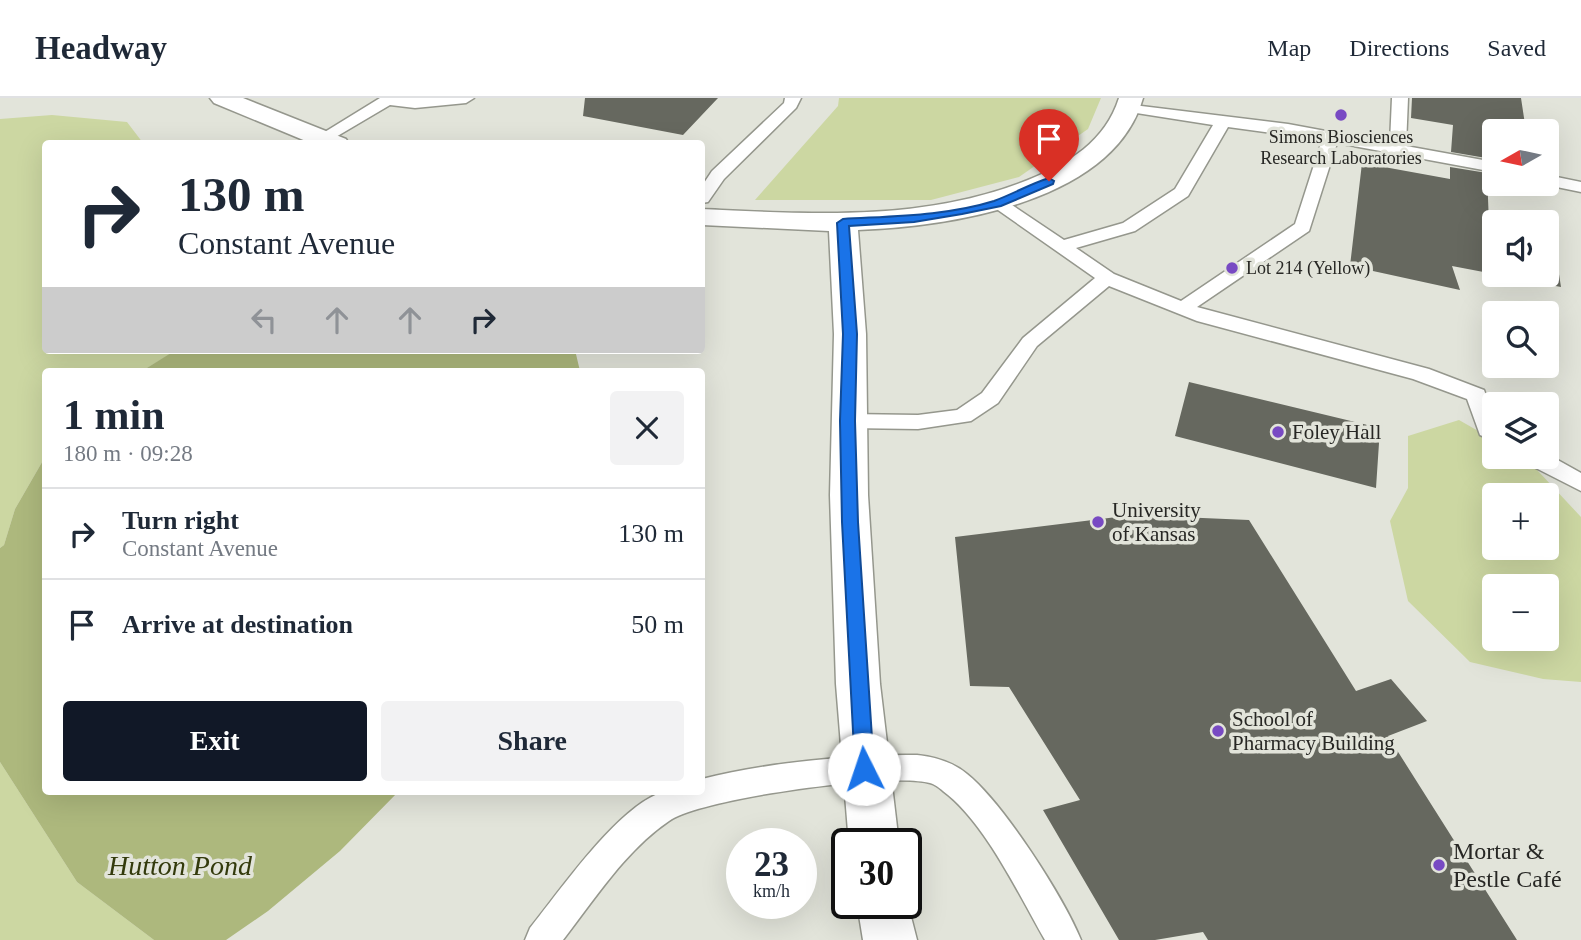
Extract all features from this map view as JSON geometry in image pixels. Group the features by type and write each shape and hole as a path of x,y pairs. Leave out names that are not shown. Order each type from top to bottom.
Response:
{"street":[{"path":"222,98 327,140"},
{"path":"705,217 843,223 914,218 997,203 1064,174 1090,159 1121,127 1131,102"},
{"path":"843,223 850,334 848,421 855,630 864,769 872,828"},
{"path":"886,919 890,940"}],"lane":[{"path":"331,140 386,99 415,103 466,98"},
{"path":"705,194 718,175 791,105 793,98"},
{"path":"1398,149 1400,98"},
{"path":"1131,102 1222,122 1331,137 1482,165"},
{"path":"1061,247 1129,227 1182,192 1222,122"},
{"path":"1183,309 1303,227 1331,137"},
{"path":"1559,184 1579,191"},
{"path":"997,203 1107,278 1183,309 1301,344 1421,374 1476,396 1482,413"},
{"path":"848,421 918,422 963,416 990,398 1030,342 1107,278"},
{"path":"1555,469 1581,484"},
{"path":"705,792 720,787 864,769 938,771 963,788 990,822 1064,940"},
{"path":"542,940 640,824 675,801 694,795"}],"shaded area":[{"path":"839,98 1101,98 1088,129 1019,177 931,200 755,200 838,106"},
{"path":"52,115 127,122 141,140 42,140 42,354 170,354 147,368 42,368 42,462 15,509 4,545 0,548 0,119"},
{"path":"1459,420 1482,433 1482,469 1536,469 1549,483 1482,483 1482,560 1559,560 1559,493 1581,517 1581,682 1543,679 1470,662 1408,601 1390,521 1408,488 1408,436"},
{"path":"0,762 77,882 154,940 0,940"}],"water":[{"path":"169,354 576,354 579,368 147,368"},
{"name":"Hutton Pond","path":"42,462 42,795 395,795 340,851 268,911 226,940 154,940 77,882 0,762 0,548 4,545 15,509"}],"building":[{"path":"585,98 718,98 683,135 583,116"},
{"path":"1412,98 1521,98 1524,119 1482,119 1482,157 1451,152 1453,125 1411,118"},
{"path":"1362,163 1450,179 1450,167 1482,172 1482,196 1488,196 1488,210 1482,210 1482,272 1452,266 1460,290 1350,266"},
{"name":"Foley Hall","path":"1189,382 1380,428 1376,488 1175,436"},
{"name":"School of Pharmacy Building","path":"1133,515 1249,520 1356,691 1391,679 1427,721 1388,736 1517,940 1208,940 1203,932 1155,940 1119,940 1043,810 1080,800 1009,687 970,686 955,537"}],"place":[{"name":"Simons Biosciences Research Laboratories","path":"1341,115"},
{"name":"Lot 214 (Yellow)","path":"1232,268"},
{"name":"Foley Hall","path":"1278,432"},
{"name":"University of Kansas","path":"1098,522"},
{"name":"School of Pharmacy Building","path":"1218,731"},
{"name":"Mortar & Pestle Café","path":"1439,865"}],"route":[{"path":"864,769 850,522 850,334 843,223 878,222 962,211 997,203 1049,181"}]}
